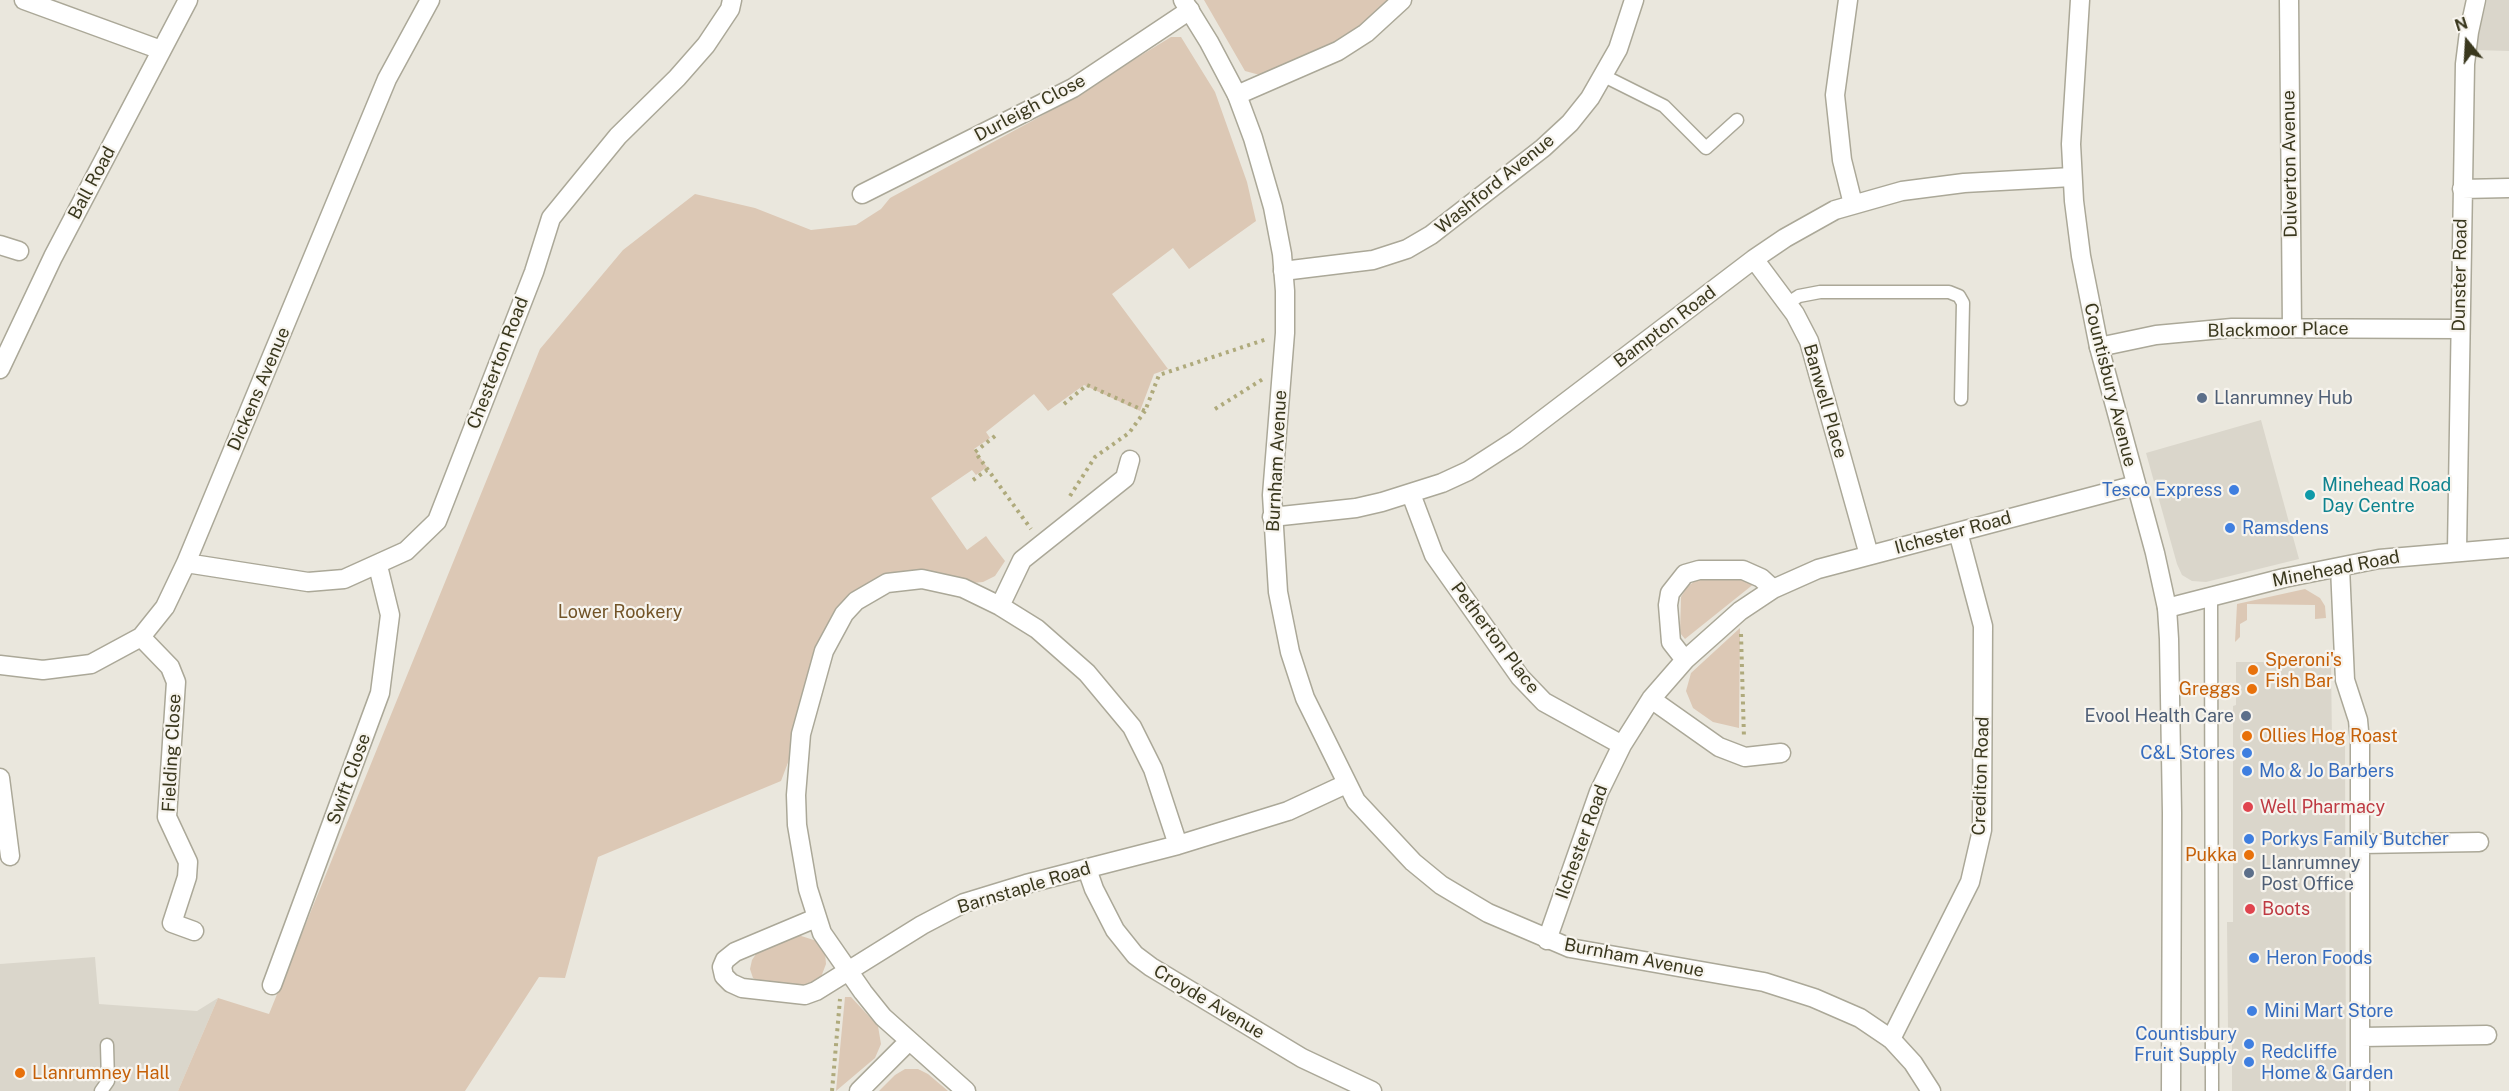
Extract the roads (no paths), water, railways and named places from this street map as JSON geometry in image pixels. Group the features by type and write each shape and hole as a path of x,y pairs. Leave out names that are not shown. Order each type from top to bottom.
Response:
{"street":[{"path":"24,0 161,50"},
{"name":"Ball Road","path":"0,369 53,257 188,0"},
{"name":"Dickens Avenue","path":"0,665 43,670 91,664 141,637 165,608 186,563 387,80 430,0"},
{"name":"Chesterton Road","path":"186,563 308,582 344,579 378,566 406,551 437,521 529,283 551,218 618,136 677,78 706,45 730,9 732,0"},
{"path":"1237,95 1338,51 1366,33 1402,0"},
{"name":"Washford Avenue","path":"1283,271 1374,260 1407,249 1431,235 1543,148 1570,123 1604,76 1618,49 1634,0"},
{"path":"1848,0 1835,95 1842,160 1853,204"},
{"name":"Countisbury Avenue","path":"2080,0 2072,128 2072,177 2084,279 2098,347 2136,485 2166,608 2172,727 2171,1091"},
{"name":"Dulverton Avenue","path":"2289,0 2292,328"},
{"name":"Dunster Road","path":"2457,550 2465,64 2476,0"},
{"name":"Burnham Avenue","path":"1186,5 1237,95 1267,184 1283,271 1285,333 1273,464 1272,517 1278,592 1296,676 1346,784 1375,825 1413,862 1436,881 1488,913 1547,940 1596,954 1764,982 1814,998 1860,1018 1891,1039 1913,1063 1931,1091"},
{"name":"Durleigh Close","path":"862,194 1073,88 1186,5"},
{"name":"Bampton Road","path":"1272,517 1356,508 1411,494 1468,471 1516,440 1754,259 1816,219 1853,204 1902,191 1964,183 2072,177"},
{"path":"2462,189 2509,188"},
{"path":"0,245 19,251"},
{"name":"Banwell Place","path":"1754,259 1788,303 1805,334 1815,360 1869,555"},
{"name":"Blackmoor Place","path":"2098,347 2156,335 2232,328 2459,329"},
{"path":"1000,606 1022,560 1040,543 1125,478 1130,460"},
{"name":"Ilchester Road","path":"1547,940 1591,811 1622,745 1651,699 1685,660 1740,611 1798,576 1869,555 2136,485"},
{"name":"Petherton Place","path":"1411,494 1434,555 1520,677 1544,702 1622,745"},
{"name":"Crediton Road","path":"1891,1039 1971,882 1982,830 1983,626 1958,532"},
{"name":"Minehead Road","path":"2166,608 2379,559 2457,550 2509,548"},
{"name":"Swift Close","path":"272,985 380,693 390,615 378,566"},
{"path":"2340,567 2345,680 2358,720 2360,742 2360,1091"},
{"path":"1685,660 1671,642 1668,605 1670,593 1685,574 1699,570 1743,570 1761,578 1773,589"},
{"path":"966,1091 908,1042 883,1017 844,972 816,918 797,825 798,765 810,697 833,631 856,600 887,583 906,579 943,582 963,588 1000,606 1036,629 1070,656 1118,707 1132,727 1153,769 1178,845"},
{"name":"Fielding Close","path":"141,637 170,667 176,682 167,817 188,861 188,878 172,923 194,931"},
{"path":"1651,699 1719,747 1745,757 1781,753"},
{"path":"0,778 10,856"},
{"name":"Barnstaple Road","path":"816,918 735,952 722,967 724,976 731,983 742,988 805,994 922,924 964,903 1178,845 1288,811 1346,784"},
{"path":"2361,844 2479,842"},
{"name":"Croyde Avenue","path":"1088,869 1094,890 1115,930 1135,955 1150,967 1302,1058 1372,1091"},
{"path":"2361,1038 2487,1035"},
{"path":"859,1091 908,1042"}],"lane":[{"path":"1604,76 1664,106 1706,148 1737,120"},
{"path":"1788,303 1799,296 1820,292 1949,292 1959,296 1963,303 1961,399"},
{"path":"2211,597 2212,1091"},
{"path":"101,1091 108,1081 107,1045"}],"place":[{"name":"Llanrumney Hub","path":"2202,398"},
{"name":"Tesco Express","path":"2234,490"},
{"name":"Minehead Road Day Centre","path":"2310,495"},
{"name":"Ramsdens","path":"2230,528"},
{"name":"Speroni's Fish Bar","path":"2253,670"},
{"name":"Greggs","path":"2252,689"},
{"name":"Evool Health Care","path":"2246,716"},
{"name":"Ollies Hog Roast","path":"2247,736"},
{"name":"C&L Stores","path":"2247,753"},
{"name":"Mo & Jo Barbers","path":"2247,771"},
{"name":"Well Pharmacy","path":"2248,807"},
{"name":"Porkys Family Butcher","path":"2249,839"},
{"name":"Pukka","path":"2249,855"},
{"name":"Llanrumney Post Office","path":"2249,873"},
{"name":"Boots","path":"2250,909"},
{"name":"Heron Foods","path":"2254,958"},
{"name":"Mini Mart Store","path":"2252,1011"},
{"name":"Countisbury Fruit Supply","path":"2249,1044"},
{"name":"Redcliffe Home & Garden","path":"2249,1062"},
{"name":"Llanrumney Hall","path":"20,1073"}],"park label":[{"name":"Lower Rookery","path":"620,612"}]}
